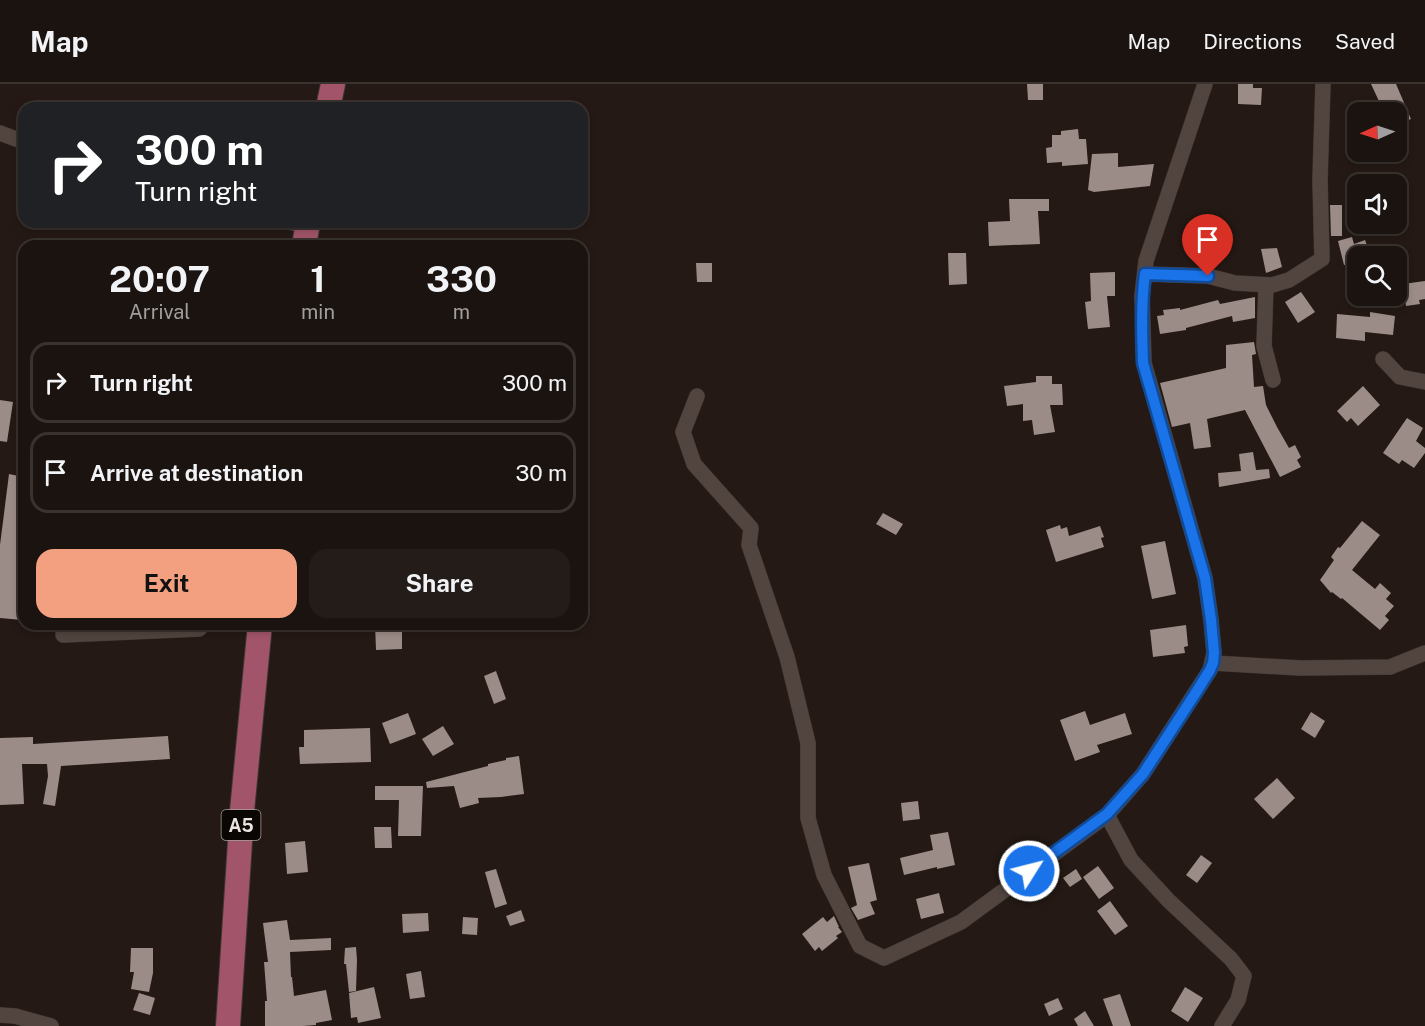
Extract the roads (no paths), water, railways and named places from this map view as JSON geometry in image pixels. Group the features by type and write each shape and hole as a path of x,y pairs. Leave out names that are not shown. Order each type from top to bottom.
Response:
{"main road":[{"path":"329,102 333,84"},
{"name":"A5","path":"225,1025 259,630"}],"street":[{"path":"697,396 683,432 694,464 751,528 748,545 787,657 808,743 808,818 824,875 860,946 884,958 961,922 1107,814 1143,774 1213,663 1211,620 1205,578 1143,363 1142,296 1146,261 1205,84"},
{"path":"1145,274 1208,276 1235,283 1272,285 1289,280 1322,259 1320,180 1323,84"},
{"path":"0,133 18,140"},
{"path":"1266,285 1264,346 1273,380"},
{"path":"1383,359 1400,377 1425,382"},
{"path":"63,630 63,635 176,630"},
{"path":"1213,663 1300,668 1390,668 1425,653"},
{"path":"1107,814 1131,860 1169,901 1231,959 1244,976 1238,1000 1222,1026"},
{"path":"0,1015 15,1016 51,1026"}]}
